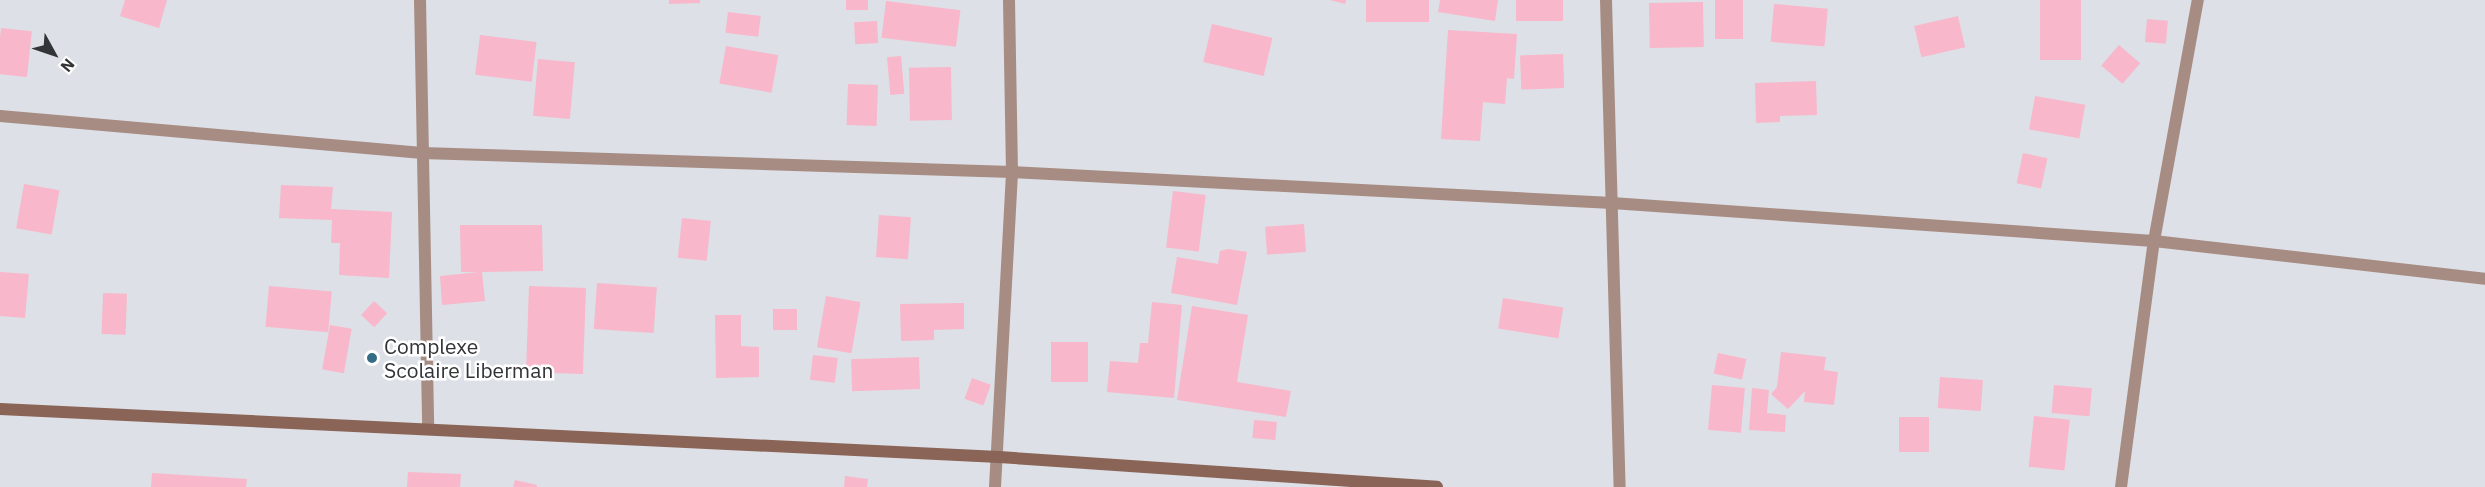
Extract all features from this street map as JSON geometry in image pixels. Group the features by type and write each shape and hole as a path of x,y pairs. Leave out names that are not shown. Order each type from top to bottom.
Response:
{"street":[{"path":"420,0 428,428"},
{"path":"995,487 999,457 1012,172 1009,0"},
{"path":"1606,0 1620,487"},
{"path":"2121,487 2154,241 2198,0"},
{"path":"0,116 422,153 1012,172 1612,203 2154,241 2485,279"},
{"path":"0,409 999,457 1437,487"}],"building":[{"path":"125,0 167,0 159,28 120,16"},
{"path":"669,0 700,0 700,3 669,4"},
{"path":"846,0 868,0 868,10 846,10"},
{"path":"1330,0 1346,0 1345,4"},
{"path":"1366,0 1429,0 1429,22 1366,22"},
{"path":"1440,0 1498,0 1495,21 1438,12"},
{"path":"1516,0 1563,0 1563,21 1516,21"},
{"path":"1715,0 1743,0 1743,39 1715,39"},
{"path":"2040,0 2081,0 2081,60 2040,60"},
{"path":"886,1 960,10 956,47 881,38"},
{"path":"1703,2 1704,47 1650,48 1649,3"},
{"path":"1774,4 1828,9 1824,47 1771,42"},
{"path":"728,12 761,16 758,37 725,33"},
{"path":"1958,16 1965,47 1921,57 1914,26"},
{"path":"2147,19 2168,21 2166,44 2145,42"},
{"path":"877,21 878,43 855,44 854,22"},
{"path":"1212,24 1272,38 1264,76 1203,62"},
{"path":"1,28 32,31 27,77 0,74"},
{"path":"1448,30 1517,34 1514,79 1507,78 1505,104 1483,102 1480,141 1441,139"},
{"path":"480,35 537,42 532,82 475,75"},
{"path":"2119,45 2140,63 2122,84 2101,65"},
{"path":"726,46 778,55 772,93 719,83"},
{"path":"1563,54 1564,88 1521,89 1520,56"},
{"path":"901,56 904,94 890,95 887,57"},
{"path":"538,59 575,62 570,119 533,116"},
{"path":"951,67 952,120 910,121 909,68"},
{"path":"1816,81 1817,115 1780,116 1780,122 1756,123 1755,83"},
{"path":"848,84 878,85 877,126 847,125"},
{"path":"2035,96 2085,105 2079,138 2029,129"},
{"path":"2023,153 2047,158 2041,189 2017,183"},
{"path":"24,184 59,190 52,235 16,228"},
{"path":"281,185 333,187 331,209 392,212 389,278 339,275 340,243 331,243 332,220 279,218"},
{"path":"1173,191 1206,195 1199,252 1166,248"},
{"path":"879,215 911,217 908,259 876,257"},
{"path":"682,218 711,221 707,261 678,258"},
{"path":"1304,224 1306,252 1267,255 1265,227"},
{"path":"460,225 542,225 543,271 482,272 485,301 442,305 440,276 479,272 461,272"},
{"path":"1228,249 1247,252 1237,305 1171,293 1177,257 1218,264 1220,251"},
{"path":"0,272 29,274 25,318 0,316"},
{"path":"597,283 657,287 654,333 594,329"},
{"path":"269,286 332,291 328,332 265,327"},
{"path":"529,286 586,288 583,374 526,372"},
{"path":"103,293 127,294 126,335 102,334"},
{"path":"826,296 860,302 851,353 817,347"},
{"path":"1503,298 1563,308 1558,338 1498,329"},
{"path":"374,301 387,313 374,327 361,315"},
{"path":"1152,302 1182,305 1174,398 1107,392 1110,361 1138,363 1140,343 1148,343"},
{"path":"964,303 964,329 934,330 934,340 901,341 900,304"},
{"path":"1192,306 1248,315 1237,382 1291,391 1286,417 1177,400"},
{"path":"773,309 797,309 797,330 773,330"},
{"path":"715,315 741,315 741,346 759,347 759,377 716,378"},
{"path":"330,325 352,329 344,373 322,369"},
{"path":"1051,342 1088,342 1088,382 1051,382"},
{"path":"1781,352 1826,357 1824,370 1838,372 1834,405 1804,402 1805,391 1788,409 1771,394 1777,387"},
{"path":"1718,353 1746,359 1742,380 1714,374"},
{"path":"813,355 838,358 835,383 810,380"},
{"path":"919,357 920,389 852,391 851,359"},
{"path":"1940,377 1983,380 1981,411 1938,408"},
{"path":"972,378 991,385 983,406 964,399"},
{"path":"1712,385 1745,388 1741,433 1708,430"},
{"path":"2054,385 2092,388 2089,416 2052,413"},
{"path":"1752,388 1769,390 1767,413 1786,415 1785,432 1749,430"},
{"path":"2034,416 2070,420 2064,470 2029,467"},
{"path":"1899,417 1929,417 1929,452 1899,452"},
{"path":"1254,420 1277,422 1275,440 1252,438"},
{"path":"408,472 461,474 460,487 407,487"},
{"path":"152,473 247,479 246,487 151,487"},
{"path":"845,476 868,479 867,487 844,487"},
{"path":"515,480 537,485 537,487 513,487"}],"place":[{"name":"Complexe Scolaire Liberman","path":"372,358"}]}
